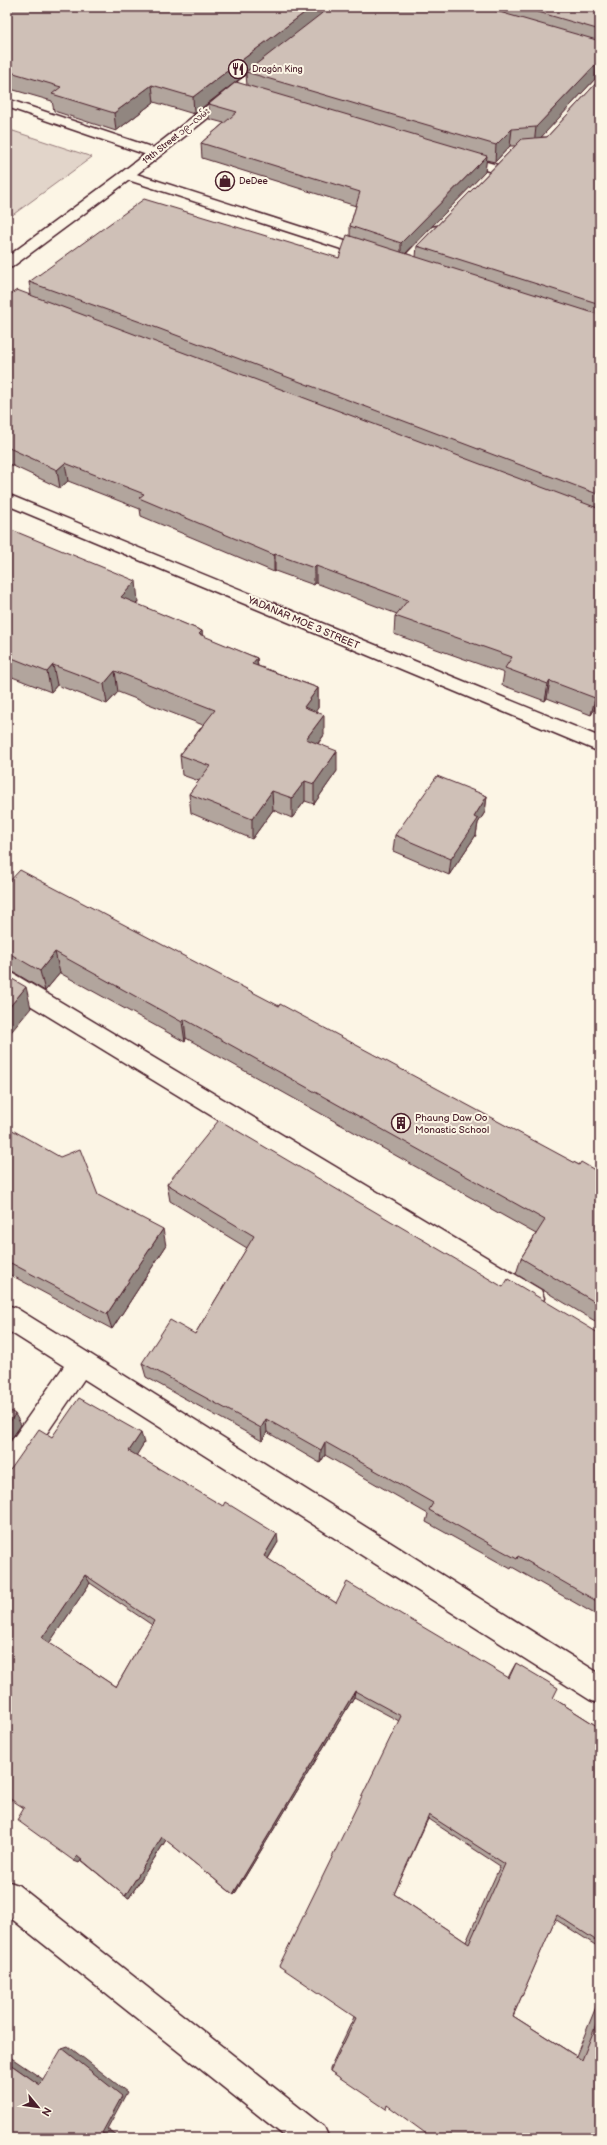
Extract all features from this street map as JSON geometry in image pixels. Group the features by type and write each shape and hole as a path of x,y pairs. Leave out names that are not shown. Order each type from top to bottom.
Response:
{"street":[{"name":"19th Street ၁၉−လမ်း","path":"7,264 127,175 282,54"},
{"path":"233,91 248,95"},
{"path":"7,103 155,153"},
{"path":"443,153 500,164 485,180"},
{"path":"127,175 420,269"},
{"path":"405,264 448,219"},
{"name":"YADANAR MOE 3 STREET","path":"7,499 600,746"},
{"path":"7,980 552,1310"},
{"path":"7,1316 600,1690"},
{"path":"7,1469 81,1362"},
{"path":"7,1896 313,2138"}],"shaded area":[{"path":"7,129 92,157 7,219"}],"building":[{"path":"7,7 312,7 193,97 152,85 114,113 52,94 61,87 7,71"},
{"path":"330,7 482,7 600,41 600,62 598,62 536,127 512,129 496,145 246,72"},
{"path":"521,7 600,7 600,30"},
{"path":"600,79 600,304 417,246 522,139 547,137"},
{"path":"236,82 487,156 401,243 350,226 360,192 201,143 237,112 209,104"},
{"path":"144,199 339,258 347,235 600,315 600,495 160,329 29,282"},
{"path":"17,290 600,509 600,694 598,693 595,698 550,681 548,684 505,668 512,657 395,616 408,600 316,566 314,568 275,554 274,555 139,498 144,494 65,463 57,470 7,447 7,293 11,294"},
{"path":"7,528 136,581 121,597 202,631 199,634 257,658 252,664 318,688 304,707 324,715 306,739 337,751 314,784 305,781 292,798 272,791 252,819 189,794 210,766 180,755 215,710 115,671 104,684 53,665 47,672 7,656"},
{"path":"437,776 487,796 474,817 478,819 451,859 395,835"},
{"path":"20,870 279,1006 280,1004 579,1165 581,1162 600,1173 600,1305 521,1258 545,1220 184,1019 182,1022 55,952 40,971 7,952 7,884"},
{"path":"7,976 26,987 7,1010"},
{"path":"219,1120 503,1287 508,1279 600,1334 600,1603 518,1556 517,1559 429,1510 433,1503 325,1442 321,1450 266,1419 261,1428 142,1363 170,1320 195,1334 254,1236 167,1184"},
{"path":"7,1127 60,1157 80,1149 98,1195 163,1229 107,1314 7,1261"},
{"path":"79,1398 141,1433 129,1451 223,1506 225,1502 277,1534 264,1556 336,1603 347,1582 509,1678 516,1663 558,1688 553,1698 600,1728 600,1943 557,1915 513,2016 582,2060 600,2015 600,2138 432,2138 387,2105 386,2109 330,2071 356,2018 279,1966 401,1716 355,1691 233,1894 162,1837 125,1896 77,1856 74,1861 17,1820 24,1808 7,1797 7,1471 11,1469 39,1429 52,1437","holes":["85,1575 154,1621 116,1687 42,1638","429,1815 505,1864 469,1944 394,1894"]},
{"path":"7,1409 15,1414 7,1426"},
{"path":"62,2048 122,2096 102,2133 109,2138 7,2138 7,2062 40,2085"}],"place":[{"name":"Dragón King","path":"238,69"},
{"name":"DeDee","path":"225,181"},
{"name":"Phaung Daw Oo Monastic School","path":"401,1123"}]}
